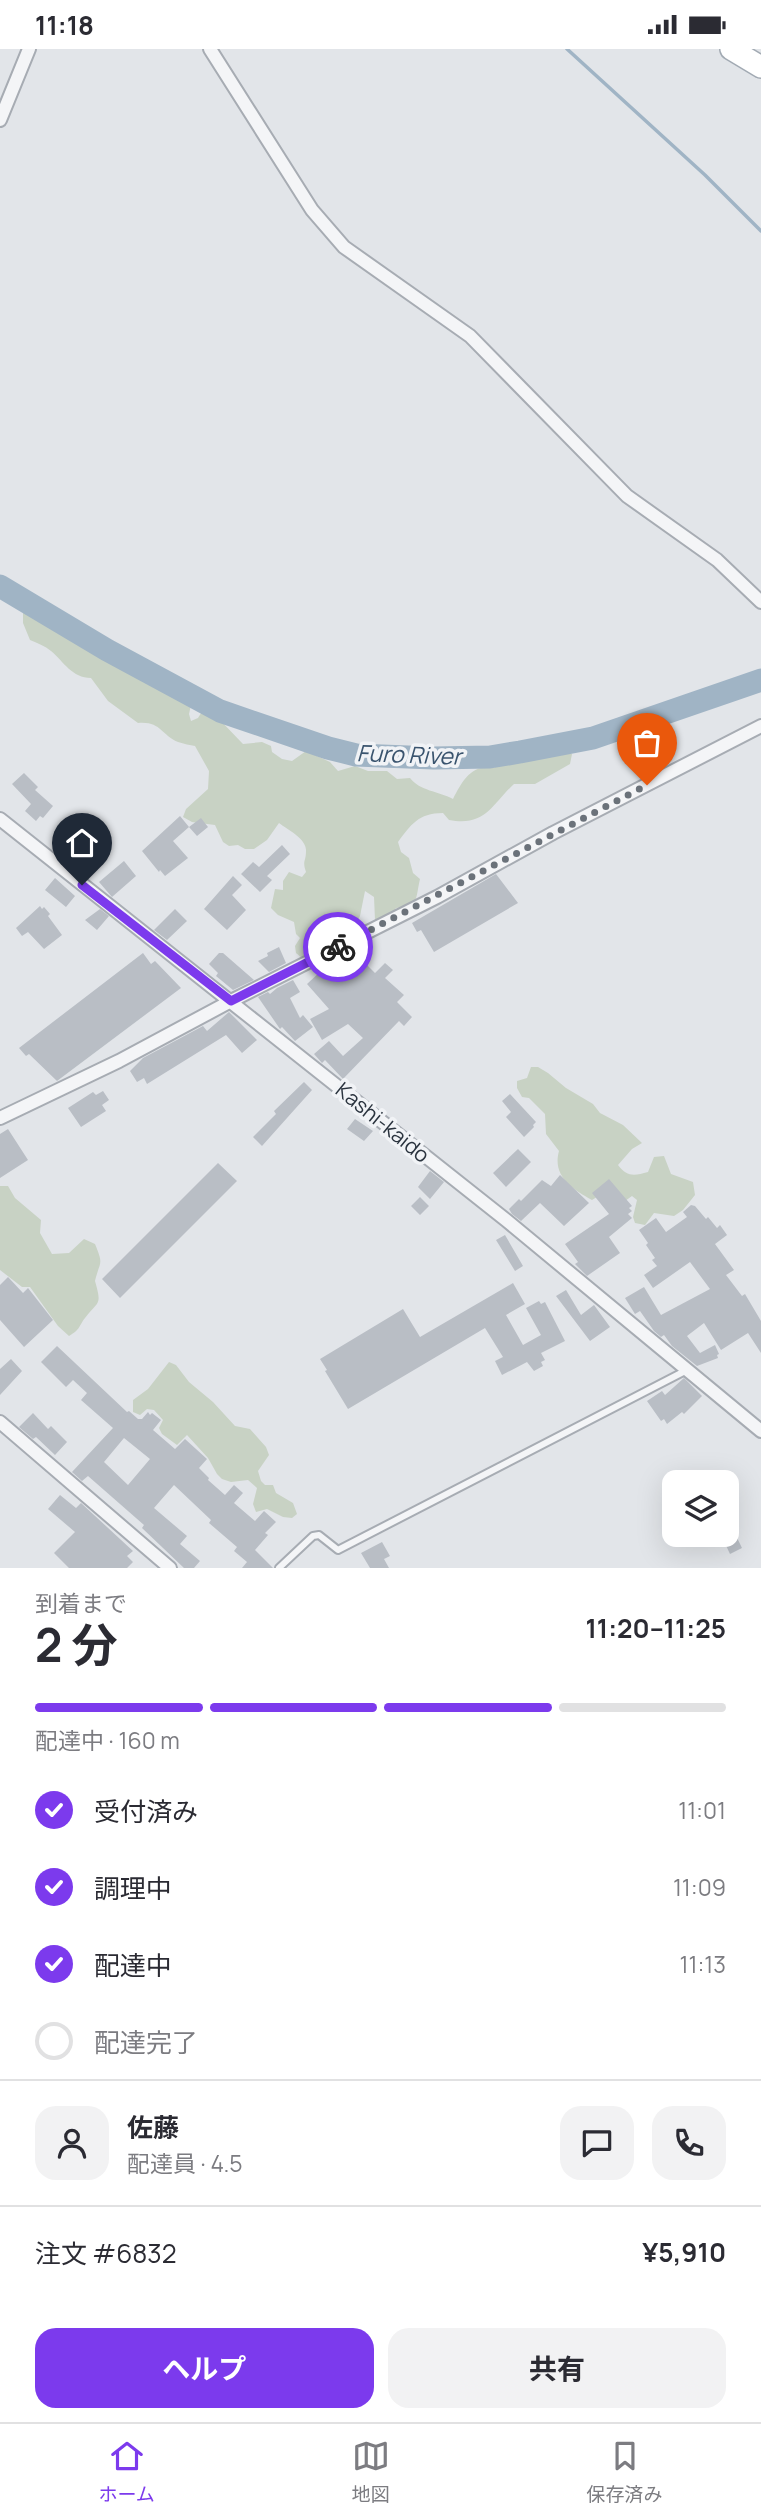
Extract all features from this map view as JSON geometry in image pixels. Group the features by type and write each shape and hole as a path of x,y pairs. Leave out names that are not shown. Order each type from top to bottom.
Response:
{"main road":[{"path":"731,49 761,67"}],"street":[{"path":"0,120 29,49"},
{"path":"209,49 312,210 344,247 470,336 627,496 717,560 761,602"},
{"path":"0,1118 119,1061 761,726"},
{"name":"Kashi-kaido","path":"0,819 506,1220 761,1431"},
{"path":"0,1422 170,1568"}],"lane":[{"path":"279,1568 313,1536 318,1535 338,1550 687,1370"}],"green space":[{"path":"23,612 34,615 116,663 143,673 148,680 180,697 191,705 191,721 198,718 203,710 218,718 243,744 262,742 271,746 272,752 282,759 292,761 306,751 330,762 338,771 355,766 368,771 387,771 397,779 410,778 424,788 453,799 460,786 474,771 486,767 494,768 503,761 508,747 516,746 529,754 537,753 542,744 554,743 559,749 572,754 570,764 535,784 514,784 487,812 472,820 449,820 443,813 427,815 416,821 398,842 401,852 409,858 413,873 420,879 417,897 413,903 396,908 391,916 379,922 375,920 374,897 365,891 357,922 344,922 340,926 335,925 331,918 326,919 329,932 319,941 312,938 312,952 303,959 296,953 295,946 300,938 296,934 294,922 278,915 271,908 275,889 283,890 283,881 289,872 302,877 306,872 306,851 303,843 279,823 267,840 254,849 229,846 223,842 215,825 192,822 183,817 186,809 208,789 209,771 195,746 172,739 152,724 138,723 108,701 91,678 73,672 49,649 30,640 23,623"},
{"path":"531,1067 538,1067 548,1073 566,1088 593,1104 600,1113 623,1125 642,1143 632,1149 618,1165 625,1172 635,1175 648,1172 654,1157 664,1156 671,1174 693,1182 695,1195 683,1210 674,1216 654,1213 645,1225 635,1223 633,1217 637,1200 632,1196 625,1201 600,1195 592,1200 565,1181 558,1168 559,1151 546,1134 545,1114 529,1098 522,1097 517,1088 517,1081 527,1078"},
{"path":"0,1186 8,1186 15,1198 41,1220 40,1233 52,1254 69,1253 84,1239 95,1244 100,1260 95,1281 98,1302 77,1330 69,1336 58,1326 30,1287 22,1287 0,1270"},
{"path":"169,1362 176,1365 189,1382 213,1402 235,1426 250,1429 266,1447 269,1455 258,1471 261,1481 265,1485 273,1485 276,1493 293,1503 297,1514 292,1518 283,1517 267,1509 256,1512 253,1504 257,1488 248,1480 231,1482 222,1479 208,1458 187,1435 177,1445 162,1434 159,1428 163,1420 154,1410 147,1409 140,1415 133,1412 133,1400 148,1389"}],"building":[{"path":"24,773 38,787 35,790 53,806 43,818 40,816 36,821 25,811 31,804 12,784"},
{"path":"180,816 189,827 173,841 188,858 165,876 142,851"},
{"path":"201,818 208,827 197,836 189,827"},
{"path":"282,845 290,854 267,876 272,880 260,892 241,874 253,862 259,867"},
{"path":"124,861 136,876 112,897 99,882"},
{"path":"496,874 518,903 434,952 421,930 417,932 412,923"},
{"path":"233,876 242,885 232,895 246,910 227,930 204,909"},
{"path":"55,878 75,896 66,907 45,890"},
{"path":"40,906 50,914 48,916 62,935 44,949 28,932 22,936 16,928"},
{"path":"100,909 109,916 97,930 85,920"},
{"path":"175,909 187,921 167,940 154,930"},
{"path":"279,947 286,963 269,972 258,961"},
{"path":"355,948 361,959 375,973 385,963 393,970 385,978 404,995 397,1002 412,1017 404,1026 399,1021 343,1079 325,1060 322,1063 314,1054 329,1041 343,1056 363,1038 348,1024 322,1040 310,1019 329,1009 307,984 335,958"},
{"path":"143,953 151,964 155,961 181,988 57,1081 19,1048"},
{"path":"219,953 223,953 254,980 233,990 216,976 218,973 209,964"},
{"path":"293,980 300,992 290,998 300,1018 303,1015 313,1027 295,1041 282,1027 280,1029 258,997 268,992 270,994"},
{"path":"229,1012 257,1040 242,1053 226,1035 147,1084 144,1078 137,1082 130,1071 143,1058 203,1026 207,1031"},
{"path":"304,1082 312,1090 262,1146 253,1137 276,1114 274,1111"},
{"path":"103,1091 109,1100 102,1105 106,1111 81,1127 68,1108 93,1092 96,1095"},
{"path":"510,1094 536,1122 524,1137 506,1117 511,1112 502,1101"},
{"path":"355,1119 373,1131 364,1141 347,1129"},
{"path":"8,1129 28,1160 0,1178 0,1134"},
{"path":"518,1149 531,1162 506,1187 493,1173"},
{"path":"218,1163 237,1181 120,1298 102,1279"},
{"path":"430,1171 444,1182 430,1199 418,1187"},
{"path":"560,1175 589,1203 564,1226 540,1203 521,1221 512,1214 509,1209 542,1180 551,1186"},
{"path":"609,1179 632,1206 629,1208 632,1211 628,1214 632,1218 609,1237 620,1253 587,1276 575,1264 578,1262 565,1244 609,1214 592,1193"},
{"path":"420,1197 429,1206 420,1215 411,1206"},
{"path":"691,1205 706,1219 708,1217 717,1228 720,1225 727,1235 715,1244 734,1270 726,1275 742,1296 745,1294 761,1321 761,1353 748,1333 721,1350 704,1323 687,1336 700,1353 715,1345 719,1354 718,1358 697,1366 672,1346 664,1335 661,1337 654,1331 640,1311 635,1314 625,1298 644,1287 661,1315 710,1289 690,1262 653,1288 644,1275 657,1266 646,1245 648,1243 639,1230 656,1218 666,1232 687,1217 683,1212"},
{"path":"505,1235 523,1266 515,1271 496,1240"},
{"path":"8,1277 23,1293 28,1288 53,1320 24,1347 0,1320 0,1285"},
{"path":"513,1283 525,1304 506,1315 523,1345 541,1335 526,1308 539,1301 541,1304 545,1302 565,1341 541,1353 545,1360 541,1362 543,1366 534,1371 527,1362 502,1375 495,1361 503,1357 485,1328 348,1409 320,1359 403,1309 420,1337"},
{"path":"566,1290 581,1315 594,1305 610,1327 590,1341 556,1296"},
{"path":"57,1346 127,1412 142,1419 148,1412 161,1420 153,1430 175,1449 185,1439 207,1459 199,1468 208,1480 225,1495 234,1485 243,1493 234,1503 255,1521 264,1511 276,1522 265,1533 268,1535 255,1550 273,1568 242,1568 247,1562 234,1551 237,1547 209,1523 211,1520 174,1485 154,1508 187,1536 180,1544 200,1561 194,1568 184,1568 142,1528 144,1525 88,1476 82,1481 72,1472 113,1428 81,1400 87,1393 73,1380 66,1387 41,1362","holes":["124,1438 150,1459 128,1485 104,1462"]},
{"path":"11,1359 22,1371 0,1395 0,1369"},
{"path":"684,1378 702,1396 684,1414 682,1412 667,1424 664,1419 661,1421 647,1401 662,1391 665,1395"},
{"path":"33,1413 48,1429 51,1426 67,1442 55,1455 36,1437 33,1439 19,1427"},
{"path":"60,1495 76,1508 81,1503 133,1551 127,1556 133,1562 127,1568 69,1568 54,1553 75,1532 48,1509"},
{"path":"382,1542 390,1556 384,1559 389,1568 370,1568 361,1553"},
{"path":"739,1542 742,1548 730,1554 727,1547 739,1547"}],"waterway":[{"path":"567,49 705,175 761,231"},
{"name":"Furo River","path":"0,586 107,650 220,711 356,755 490,757 520,752 593,738 761,680"}],"way so far":[{"path":"338,947 647,785"}],"route":[{"path":"82,885 231,1001 338,947"}]}
